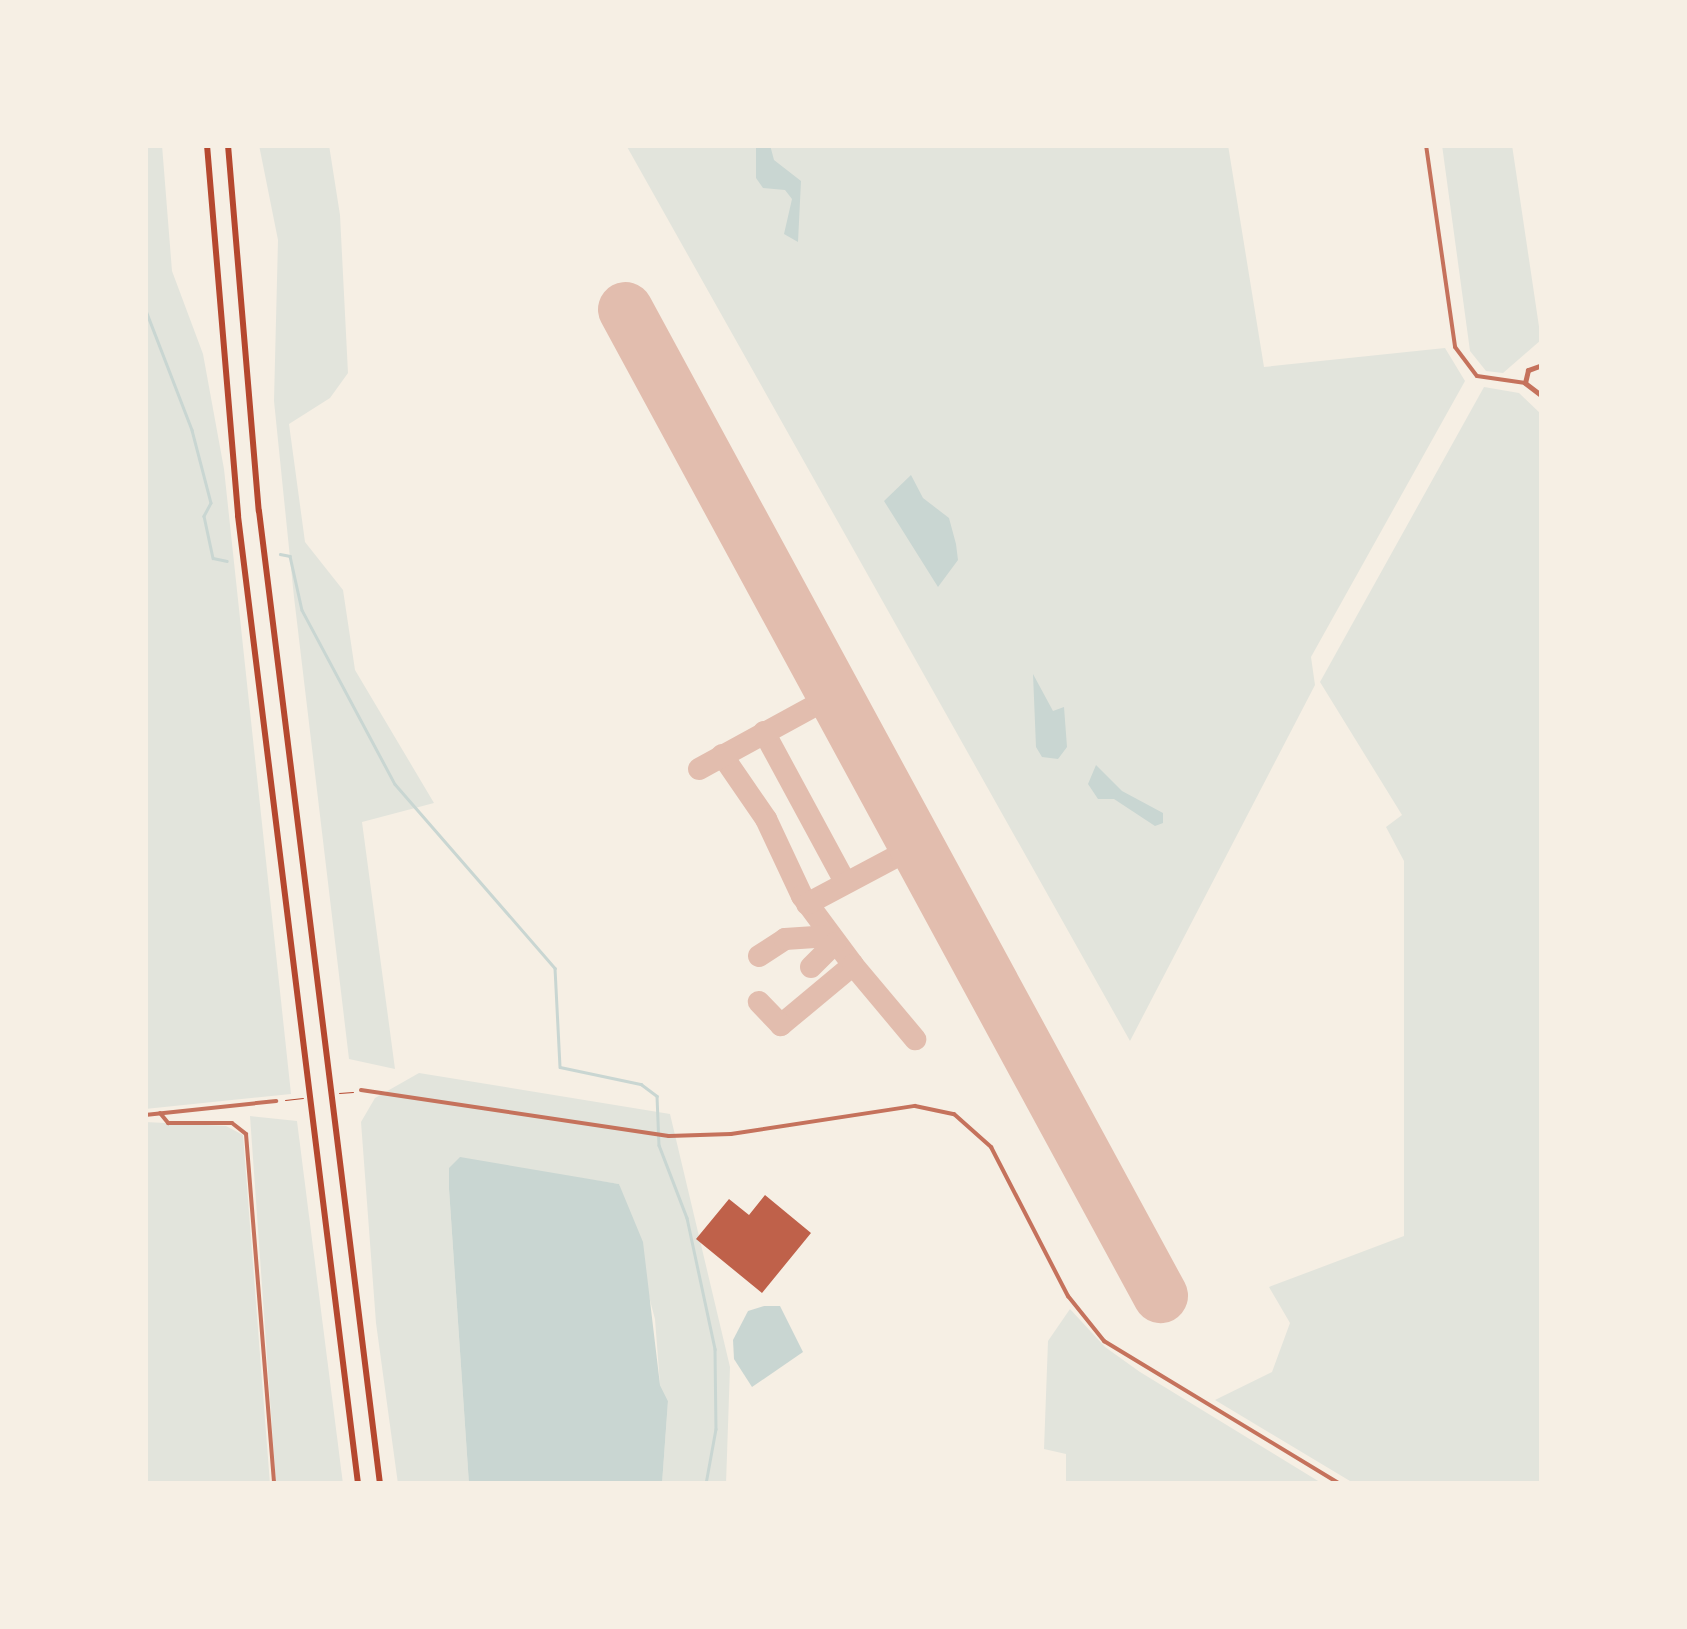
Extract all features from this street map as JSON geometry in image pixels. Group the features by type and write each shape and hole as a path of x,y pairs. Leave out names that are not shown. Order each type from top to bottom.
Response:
{"highway":[{"path":"207,145 238,516 358,1484"},
{"path":"228,145 259,511 380,1484"}],"street":[{"path":"1426,145 1455,347 1477,376 1524,383 1542,396"},
{"path":"1524,383 1528,370 1542,365"},
{"path":"361,1090 669,1136 731,1134 915,1106 954,1114 992,1146 1079,1314 1131,1361 1340,1484"},
{"path":"145,1115 276,1101"},
{"path":"160,1114 168,1124 232,1122 246,1134 274,1484"}],"path":[{"path":"327,1095 361,1090"},
{"path":"276,1101 310,1097"}],"shaded area":[{"path":"145,145 162,145 172,271 203,354 224,469 291,1094 145,1109"},
{"path":"259,145 329,145 340,215 348,373 330,398 289,424 305,542 343,590 355,670 434,803 362,822 395,1069 349,1059 274,401 278,240"},
{"path":"626,145 1228,145 1264,367 1445,348 1465,381 1311,657 1315,685 1130,1041"},
{"path":"756,145 770,145 774,160 801,181 798,242 784,234 792,199 785,190 763,188 756,178"},
{"path":"1442,145 1512,145 1541,340 1503,373 1486,371 1470,351"},
{"path":"1484,387 1519,393 1542,415 1542,1484 1355,1484 1215,1400 1272,1372 1290,1323 1269,1287 1404,1236 1404,861 1386,827 1402,815 1320,682"},
{"path":"911,475 923,498 949,518 956,544 958,560 938,587 884,501"},
{"path":"1033,674 1053,711 1064,707 1067,747 1058,759 1042,757 1036,747"},
{"path":"1096,765 1122,791 1163,813 1163,823 1155,826 1114,799 1098,799 1088,784"},
{"path":"419,1073 670,1114 730,1367 726,1484 662,1484 668,1401 660,1385 655,1319 619,1184 540,1172 449,1189 469,1484 398,1484 376,1323 361,1122 375,1098"},
{"path":"250,1116 297,1121 343,1484 276,1484"},
{"path":"145,1122 226,1126 243,1135 270,1484 145,1484"},
{"path":"460,1157 619,1184 643,1242 660,1385 668,1401 662,1484 469,1484 449,1189 449,1168"},
{"path":"780,1306 803,1352 752,1387 734,1359 733,1340 748,1311"},
{"path":"1070,1309 1105,1347 1140,1372 1323,1484 1047,1484 1066,1482 1066,1454 1044,1449 1048,1341"}],"building":[{"path":"765,1195 811,1233 762,1293 696,1239 729,1199 749,1215"}],"waterway":[{"path":"145,308 192,430 211,503 204,516 213,558 227,561"},
{"path":"280,554 290,556 302,610 395,784 555,968 560,1067 641,1084 657,1096 659,1145 687,1218 715,1349 716,1429 706,1484"}],"taxiway":[{"path":"699,769 834,695"},
{"path":"764,732 845,882"},
{"path":"722,755 766,819 802,896 853,965 781,1025 759,1002"},
{"path":"807,904 916,846"},
{"path":"759,956 785,939 830,936"},
{"path":"811,967 835,943"},
{"path":"853,965 915,1039"}],"runway":[{"path":"625,309 1160,1295"}]}
